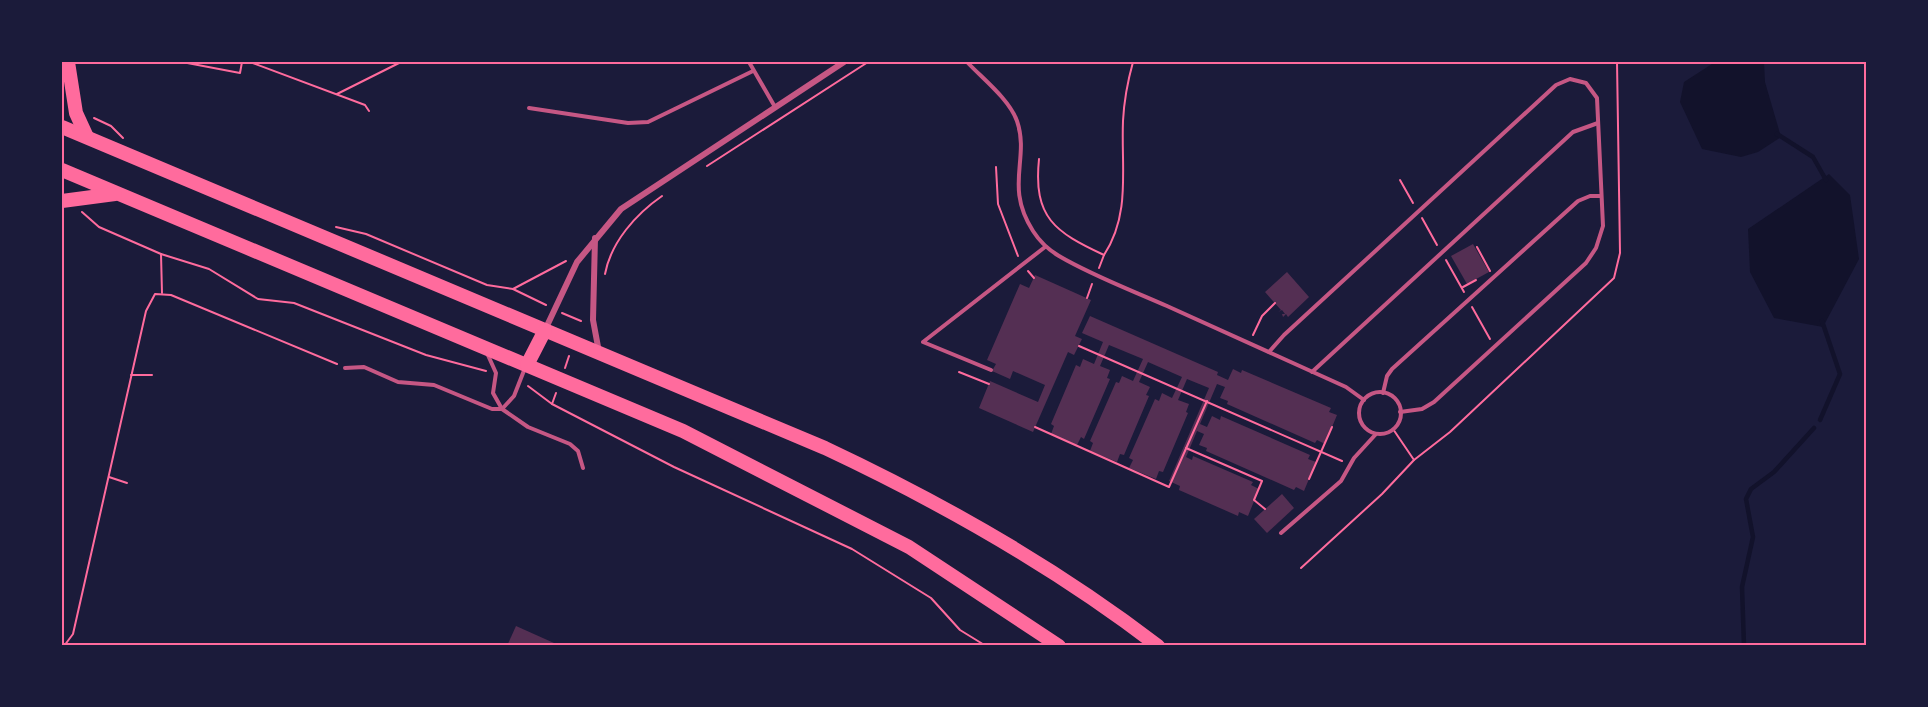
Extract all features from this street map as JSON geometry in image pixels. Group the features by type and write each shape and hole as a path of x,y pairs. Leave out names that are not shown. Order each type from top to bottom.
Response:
{"highway":[{"path":"66,62 76,113 87,137"},
{"path":"62,127 825,448 939,504 1049,570 1158,645"},
{"path":"62,170 683,431 909,547 1059,645"},
{"path":"62,201 120,194"},
{"path":"527,365 544,330"}],"street":[{"path":"62,72 66,62"},
{"path":"544,330 565,285 585,251 621,209 636,196 844,62"},
{"path":"595,238 593,320 599,352"}],"lane":[{"path":"749,62 775,107"},
{"path":"967,62 1017,120 1020,135 1017,190 1026,220 1045,247 1096,274 1346,387 1364,400"},
{"path":"529,108 628,123 648,122 753,71"},
{"path":"1269,352 1284,335 1560,82 1576,79 1590,86 1597,98 1603,226 1592,256 1434,402 1422,409 1400,412"},
{"path":"1312,372 1573,132 1598,123"},
{"path":"1383,393 1387,376 1392,369 1468,300 1578,201 1590,196 1601,196"},
{"path":"991,370 923,342 1045,247"},
{"path":"484,347 496,373 493,393 502,409"},
{"path":"502,409 514,396 527,365"},
{"path":"345,368 364,367 398,382 434,385 484,406 502,409 528,427 570,444 578,451 583,468"},
{"path":"1281,533 1341,481 1350,465 1376,434 1393,429 1400,412 1395,400 1383,393 1369,395 1360,406 1360,420 1363,426 1376,434"}],"path":[{"path":"182,62 240,73 242,62"},
{"path":"250,62 365,105 369,111"},
{"path":"389,62 392,67"},
{"path":"336,94 402,62"},
{"path":"698,172 868,62"},
{"path":"1087,298 1104,255 1114,239 1124,195 1123,120 1133,62"},
{"path":"93,118 121,134 130,156"},
{"path":"1039,159 1036,183 1046,217 1071,240 1104,255"},
{"path":"996,167 998,204 1023,266 1034,278"},
{"path":"1400,180 1494,346"},
{"path":"605,276 620,238 642,212 668,191"},
{"path":"74,209 120,237 161,254 209,269 258,298 294,303 426,355 496,373"},
{"path":"327,224 366,234 499,289 513,289 524,285 585,251"},
{"path":"1477,247 1490,272"},
{"path":"161,254 162,293"},
{"path":"1461,288 1481,277"},
{"path":"64,645 73,634 148,305 155,294 162,293 345,368"},
{"path":"1250,343 1262,316 1275,303"},
{"path":"552,404 574,342"},
{"path":"1079,346 1350,465"},
{"path":"959,372 989,384"},
{"path":"132,375 152,375"},
{"path":"520,380 552,404 674,467 852,549 931,598 960,630 986,645"},
{"path":"1035,428 1169,487 1207,401"},
{"path":"1310,479 1332,427"},
{"path":"1301,568 1382,494 1414,460 1393,429"},
{"path":"1186,448 1262,481 1254,500 1265,509"},
{"path":"109,477 127,483"}],"shaded area":[{"path":"1715,62 1764,62 1765,82 1781,137 1758,152 1741,157 1702,149 1680,102 1684,82"},
{"path":"1829,174 1850,195 1859,259 1823,327 1774,318 1750,272 1748,229"}],"building":[{"path":"1473,244 1489,272 1467,284 1451,256"},
{"path":"1287,272 1309,297 1288,317 1286,314 1283,317 1282,314 1285,314 1282,310 1278,312 1281,310 1265,292"},
{"path":"1035,275 1091,300 1075,336 1082,339 1074,355 1068,352 1033,432 979,408 990,381 1038,402 1045,385 1013,371 1010,379 992,371 996,364 987,360 1020,284 1029,288"},
{"path":"1090,316 1218,372 1217,375 1228,380 1233,369 1241,373 1242,370 1331,408 1329,412 1337,415 1325,444 1317,440 1315,443 1227,404 1228,401 1220,398 1225,387 1217,384 1200,424 1207,427 1212,416 1220,420 1221,416 1310,455 1308,459 1316,462 1304,491 1296,487 1294,490 1206,451 1207,448 1199,445 1204,434 1197,431 1186,457 1192,460 1193,456 1253,482 1251,485 1259,489 1248,516 1239,512 1238,516 1179,490 1180,486 1169,481 1209,388 1187,379 1178,400 1189,404 1186,412 1188,413 1163,472 1159,471 1156,479 1129,468 1133,460 1129,458 1155,399 1159,401 1162,393 1172,398 1182,377 1148,362 1139,382 1150,387 1146,395 1149,396 1124,455 1120,454 1117,462 1090,451 1093,443 1090,441 1116,382 1119,383 1122,376 1133,381 1143,359 1109,345 1100,366 1110,370 1107,378 1110,379 1084,439 1081,437 1077,445 1051,434 1054,426 1051,424 1076,365 1080,367 1083,359 1094,364 1103,342 1082,333"},
{"path":"1282,494 1294,508 1267,533 1254,519"},
{"path":"516,626 554,643 553,646 507,646"}],"waterway":[{"path":"1777,134 1813,157 1826,180"},
{"path":"1820,420 1840,374 1822,321"},
{"path":"1744,646 1742,587 1753,537 1746,499 1751,489 1774,472 1814,428"}]}
